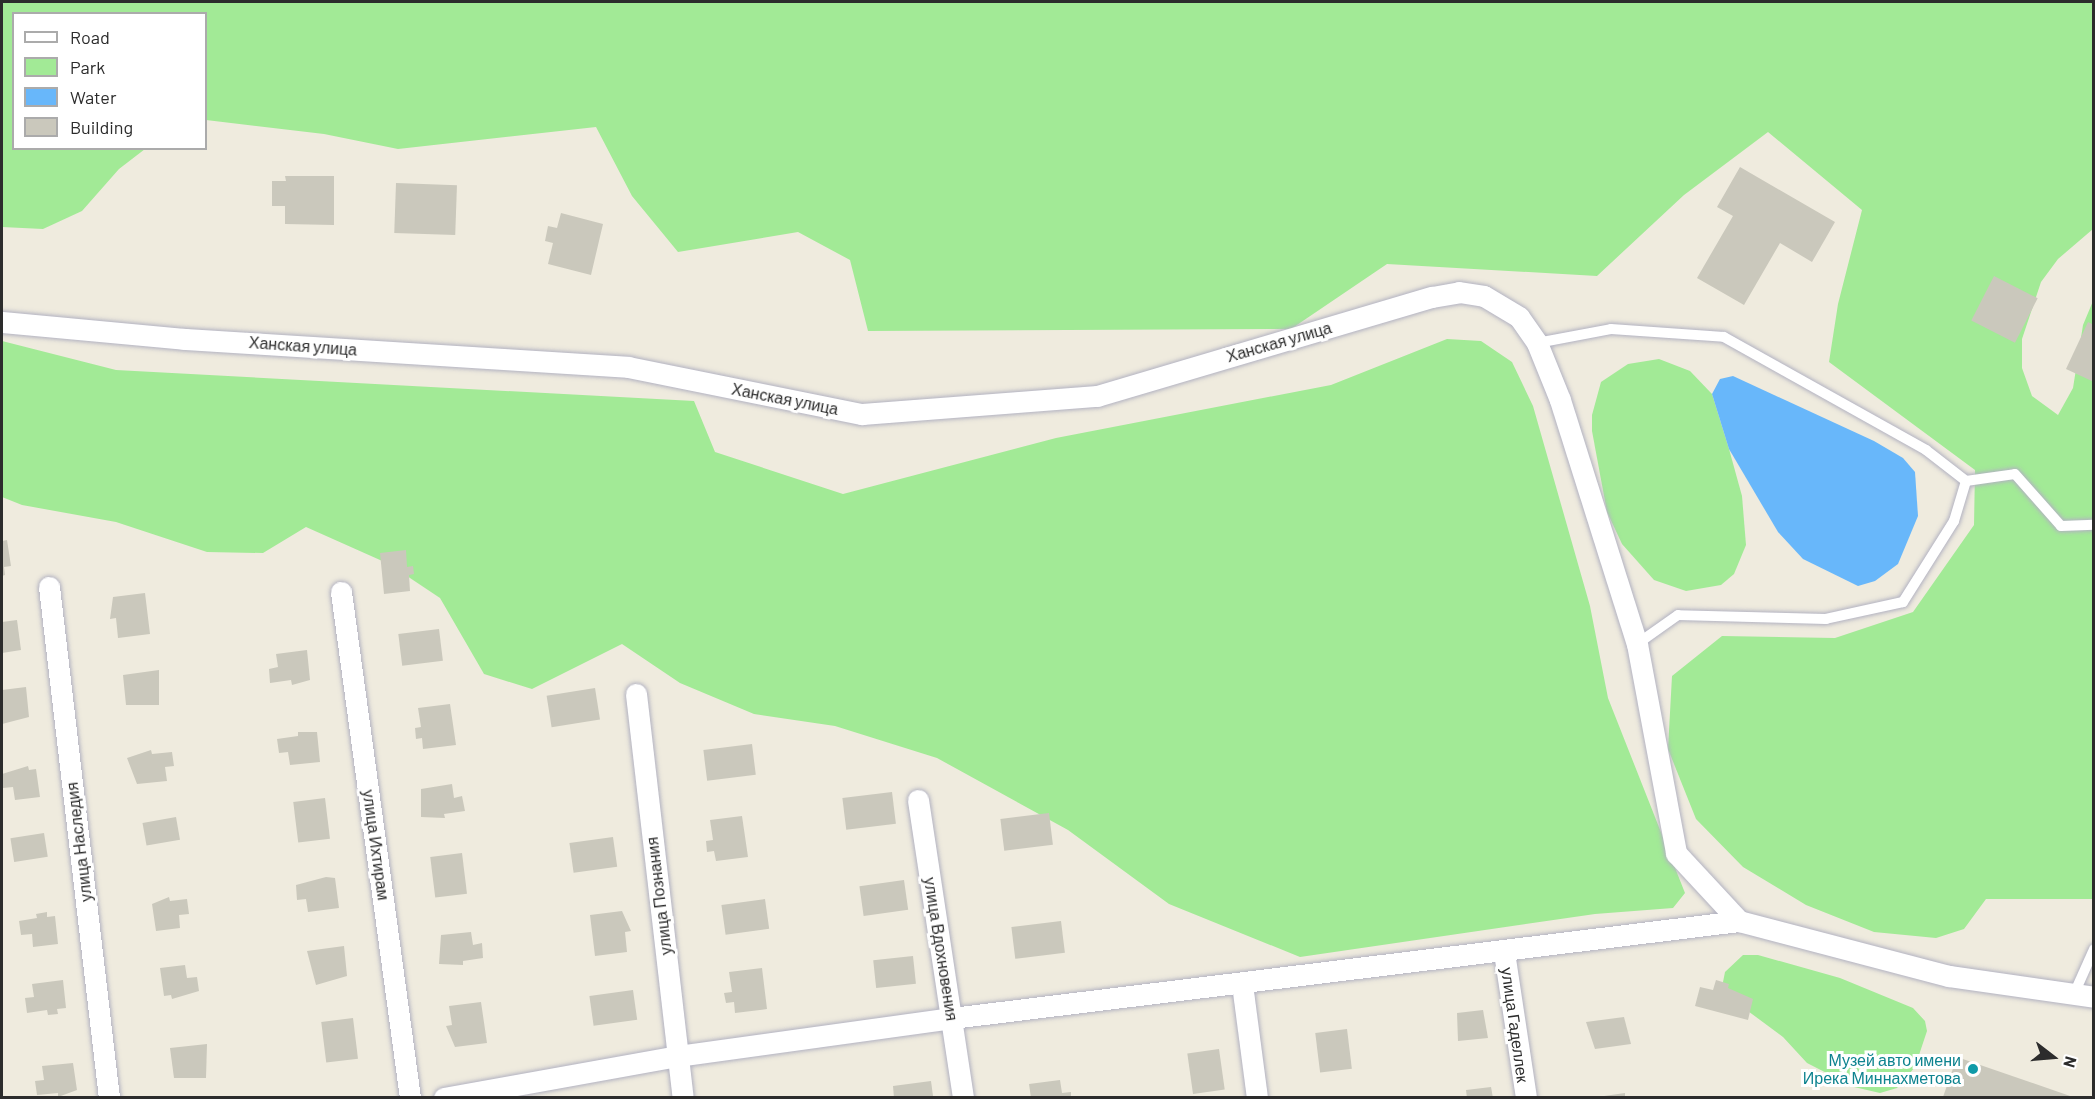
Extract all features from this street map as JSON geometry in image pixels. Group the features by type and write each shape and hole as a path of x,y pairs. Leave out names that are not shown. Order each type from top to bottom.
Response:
{"street":[{"name":"Ханская улица","path":"2,322 184,339 628,367 862,414 1097,396 1432,297 1459,292 1484,296 1506,307 1537,343 1560,400 1637,644 1676,853 1739,921"},
{"name":"улица Наследия","path":"49,587 109,1098"},
{"name":"улица Ихтирам","path":"341,592 411,1098"},
{"name":"улица Познания","path":"636,694 683,1098"},
{"name":"улица Вдохновения","path":"918,800 963,1098"},
{"path":"444,1098 678,1056 952,1018 1504,952 1739,921 1949,976 2084,996"},
{"name":"улица Гаделлек","path":"1504,952 1526,1098"},
{"path":"1242,984 1257,1098"}],"lane":[{"path":"1537,343 1611,329 1724,337 1926,450 1965,481 2015,474 2061,526 2094,525"},
{"path":"1637,644 1678,615 1826,619 1903,602 1954,521 1965,481"},
{"path":"2084,996 2094,949"}],"green space":[{"path":"2,2 2093,2 2093,229 2058,259 2041,282 2022,339 2022,368 2032,396 2058,415 2073,388 2083,325 2093,301 2093,899 1986,899 1964,929 1936,938 1874,932 1806,905 1743,867 1696,819 1668,749 1672,676 1722,636 1835,638 1913,612 1974,525 1975,470 1829,362 1838,304 1862,210 1768,132 1684,195 1597,276 1387,264 1291,329 868,331 850,260 798,232 678,252 632,196 596,127 398,149 324,134 207,120 207,12 12,12 12,150 144,150 119,169 82,211 43,229 2,227"},
{"path":"1447,339 1481,341 1512,362 1533,406 1590,606 1608,698 1685,893 1673,908 1595,914 1300,957 1169,904 1068,830 937,758 835,726 754,714 680,683 622,644 532,689 484,674 440,598 389,564 306,527 263,553 207,552 116,522 22,505 2,497 2,341 116,370 694,401 715,452 843,494 1056,438 1331,385"},
{"path":"1659,359 1690,371 1712,394 1742,496 1746,545 1734,574 1721,585 1686,591 1654,580 1622,544 1607,512 1592,431 1592,415 1601,382 1628,364"},
{"path":"1743,955 1758,955 1840,978 1913,1008 1925,1021 1927,1031 1915,1067 1897,1088 1880,1093 1854,1087 1807,1063 1783,1037 1725,994 1722,987 1725,972"}],"water":[{"path":"1733,376 1874,441 1903,458 1915,472 1918,516 1898,564 1875,581 1858,586 1803,559 1778,532 1729,449 1712,394 1720,379"}],"building":[{"path":"1740,167 1835,222 1812,262 1780,243 1744,305 1697,278 1733,216 1717,207"},
{"path":"285,176 334,176 334,225 285,224 285,206 272,206 272,181 286,181"},
{"path":"396,183 457,185 455,235 394,233"},
{"path":"561,213 603,224 591,275 548,264 553,243 545,241 548,226 557,228"},
{"path":"1994,276 2038,298 2015,343 1971,321"},
{"path":"2088,322 2094,325 2094,382 2066,369"},
{"path":"7,540 11,566 4,567 5,575 2,576 2,541"},
{"path":"406,550 407,567 413,566 414,574 409,575 410,591 384,594 380,553"},
{"path":"145,593 150,634 118,638 116,618 110,619 113,597"},
{"path":"17,620 21,650 2,653 2,622"},
{"path":"439,629 443,661 402,666 398,634"},
{"path":"307,650 310,680 292,685 291,680 270,683 269,669 278,667 276,654"},
{"path":"159,670 159,705 126,705 123,675"},
{"path":"26,687 29,717 2,724 2,690"},
{"path":"595,688 600,720 552,727 547,696"},
{"path":"450,704 456,745 423,749 422,738 416,739 415,728 421,727 418,708"},
{"path":"298,732 317,732 320,762 290,765 288,752 279,753 277,739 298,736"},
{"path":"752,744 756,775 707,781 703,750"},
{"path":"151,750 152,754 172,752 174,766 165,767 167,781 137,784 127,758"},
{"path":"28,766 29,770 36,769 40,797 15,800 13,787 3,788 2,774"},
{"path":"452,784 454,798 462,796 465,811 444,814 445,818 421,817 421,789"},
{"path":"892,792 896,824 846,830 842,798"},
{"path":"325,798 330,839 298,843 293,802"},
{"path":"1049,813 1053,845 1004,851 1000,819"},
{"path":"742,816 748,857 716,861 714,851 707,852 706,841 713,840 710,820"},
{"path":"176,817 180,840 147,846 143,823"},
{"path":"44,833 48,857 14,862 10,838"},
{"path":"613,837 617,867 574,873 569,843"},
{"path":"462,853 467,894 435,898 430,857"},
{"path":"326,877 335,878 339,908 308,912 306,899 297,900 296,885"},
{"path":"904,880 908,910 864,916 859,886"},
{"path":"169,897 170,901 187,899 189,914 179,915 180,928 156,931 152,904"},
{"path":"765,899 769,929 726,935 721,905"},
{"path":"622,911 631,931 625,932 627,952 595,956 590,915"},
{"path":"47,912 47,917 55,916 58,944 33,947 32,934 21,935 19,921 37,918 36,914"},
{"path":"1061,921 1065,953 1015,959 1011,927"},
{"path":"471,932 473,945 482,943 483,958 463,961 463,965 439,964 441,935"},
{"path":"344,946 347,976 316,985 307,951"},
{"path":"913,956 916,984 876,988 873,960"},
{"path":"185,965 187,978 197,977 199,991 172,999 171,995 164,996 160,968"},
{"path":"762,968 767,1009 735,1013 734,1002 726,1003 724,993 732,992 729,972"},
{"path":"63,980 66,1008 57,1009 58,1014 48,1015 47,1010 27,1013 25,998 34,997 32,984"},
{"path":"1716,980 1729,984 1728,988 1753,999 1748,1020 1695,1006 1700,987 1713,990"},
{"path":"633,990 637,1020 594,1026 589,996"},
{"path":"481,1002 487,1043 455,1047 446,1026 452,1025 449,1006"},
{"path":"1483,1010 1488,1038 1458,1041 1457,1013"},
{"path":"1624,1017 1631,1044 1595,1049 1586,1022"},
{"path":"353,1018 358,1059 326,1063 321,1022"},
{"path":"1347,1029 1352,1069 1320,1073 1315,1033"},
{"path":"207,1044 206,1078 174,1078 170,1048"},
{"path":"1219,1049 1225,1090 1193,1094 1187,1053"},
{"name":"Музей авто имени Ирека Миннахметова","path":"1957,1057 2073,1097 2073,1098 1943,1097"},
{"path":"73,1063 77,1090 58,1097 58,1093 37,1095 35,1081 44,1080 42,1066"},
{"path":"1060,1080 1062,1093 1071,1092 1071,1098 1031,1098 1029,1084"},
{"path":"931,1081 933,1096 929,1098 894,1098 893,1086"},
{"path":"1491,1087 1493,1098 1467,1098 1466,1090"},
{"path":"1625,1093 1625,1098 1605,1098 1604,1096"}],"place":[{"name":"Музей авто имени Ирека Миннахметова","path":"1973,1069"}]}
